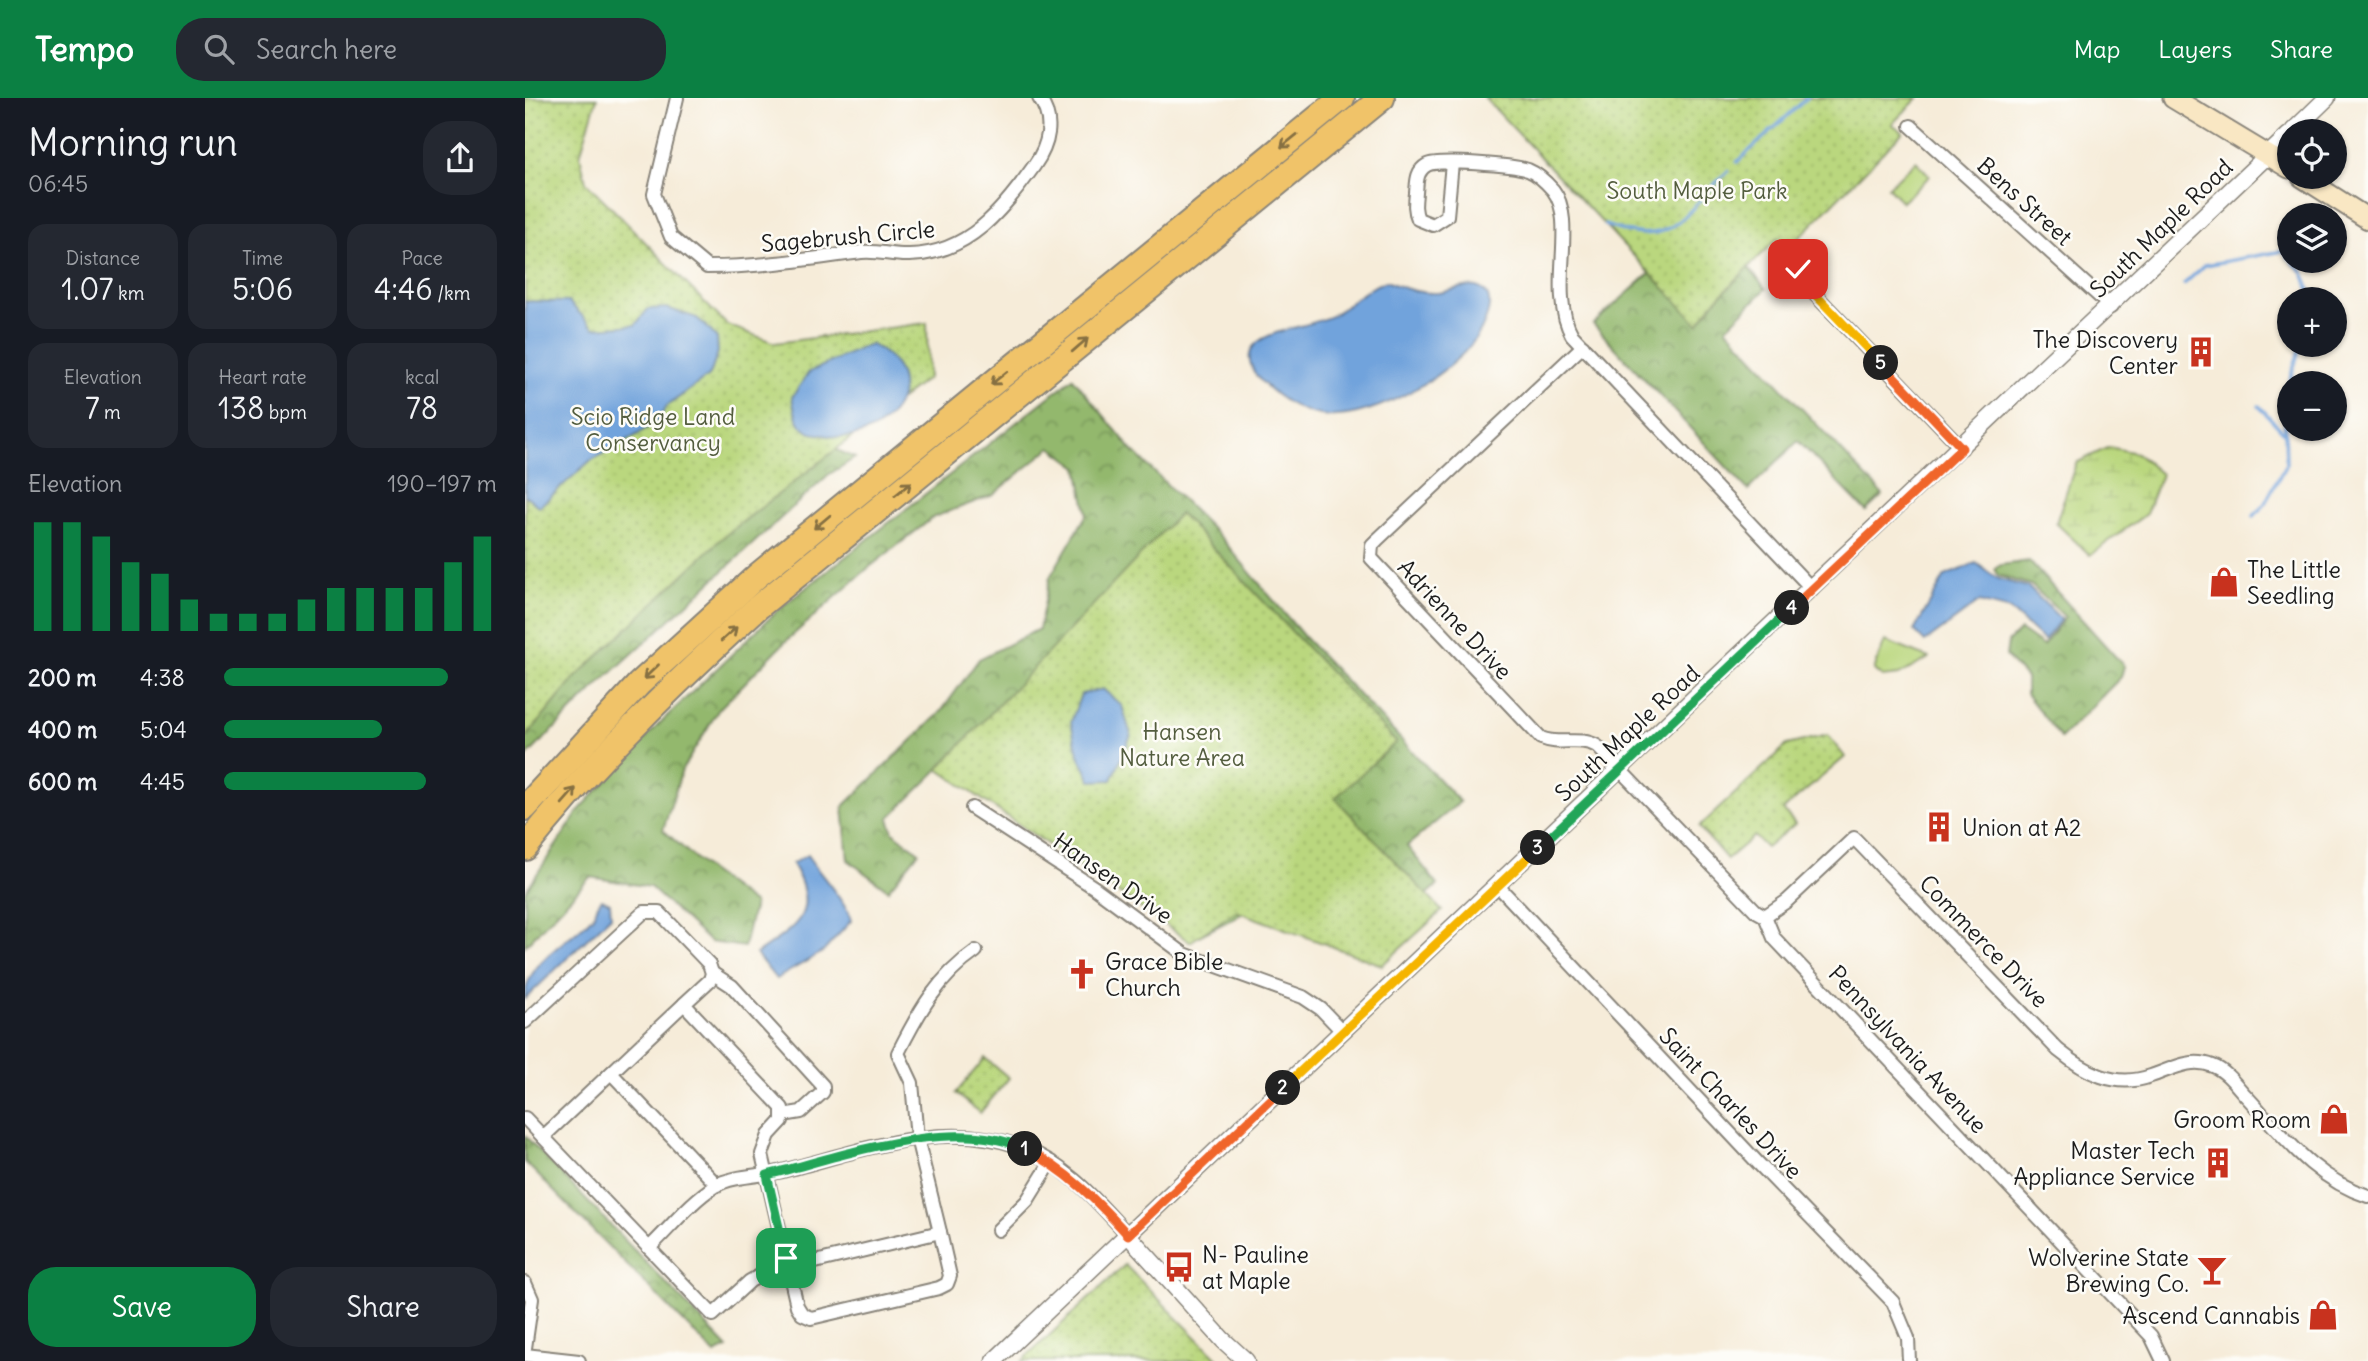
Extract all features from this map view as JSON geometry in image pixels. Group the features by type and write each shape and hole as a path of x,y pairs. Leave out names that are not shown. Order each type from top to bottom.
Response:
{"highway":[{"path":"525,808 639,684 757,576 1342,98"},
{"path":"525,848 587,775 696,664 757,608 1382,98"}],"main road":[{"path":"2173,98 2277,161"},
{"path":"2321,189 2368,219"}],"street":[{"name":"Sagebrush Circle","path":"677,98 654,194 671,237 707,267 745,267 873,250 909,256 944,250 981,230 1009,202 1043,153 1049,135 1048,110 1039,98"},
{"path":"2305,119 2326,98"},
{"name":"Bens Street","path":"1911,126 2111,307"},
{"name":"South Maple Road","path":"994,1361 2277,148"},
{"path":"1452,163 1447,216 1440,223 1426,223 1418,219 1414,211 1417,176 1428,164 1452,163 1527,170 1541,178 1553,190 1563,214 1562,310 1573,335 1812,589"},
{"path":"1798,269 1806,285 1962,448"},
{"name":"Adrienne Drive","path":"1583,346 1377,540 1370,552 1375,564 1532,730 1550,742 1591,743 1620,770"},
{"name":"Pennsylvania Avenue","path":"1620,770 1756,911 1765,916 1774,938 2151,1336 2163,1361"},
{"name":"Hansen Drive","path":"972,808 1095,888 1184,954 1303,997 1321,1009 1343,1032"},
{"name":"Commerce Drive","path":"1765,916 1787,901 1854,838 2058,1049 2081,1068 2105,1078 2132,1081 2188,1063 2201,1063 2223,1072 2311,1164 2336,1182 2368,1196"},
{"name":"Saint Charles Drive","path":"1498,886 1893,1303 1908,1338 1909,1361"},
{"path":"525,1022 644,912 651,910 659,912 709,964 712,973 710,980 543,1137"},
{"path":"684,1004 779,1103 782,1121 769,1135 762,1154 797,1306 802,1314 811,1318 947,1284 950,1276 917,1138 912,1083 898,1053 937,986 951,968 976,951"},
{"path":"712,973 732,986 823,1086 823,1092 807,1108 783,1115"},
{"path":"611,1073 717,1185"},
{"path":"525,1118 713,1315 750,1280 940,1232"},
{"path":"649,1248 717,1185 917,1138 953,1135 985,1137 1018,1146 1051,1162 1073,1179 1246,1361"},
{"path":"998,1230 1027,1201 1051,1162"},
{"path":"525,1283 532,1299 532,1316 525,1348"},
{"path":"525,1355 579,1361"}],"green space":[{"name":"Scio Ridge Land Conservancy","path":"525,98 597,98 580,155 586,182 727,325 775,343 927,323 928,378 722,538 575,678 525,739"},
{"path":"1485,98 1562,98 1723,236 1766,289 1726,328 1883,495 1866,511 1798,441 1748,490 1593,324 1650,273"},
{"name":"South Maple Park","path":"1485,98 1918,98 1892,124 1903,132 1789,248 1778,238 1715,301 1698,324"},
{"path":"1916,161 1930,176 1902,202 1888,187"},
{"path":"1073,378 1132,450 1222,539 1305,638 1460,802 1407,846 1438,885 1368,945 1255,907 1191,940 939,769 889,818 893,832 919,852 888,890 848,860 843,807 940,713 979,659 1039,629 1050,577 1087,514 1078,467 1051,447 993,495 934,517 867,569 784,643 719,709 682,770 663,830 708,870 754,904 744,947 710,942 650,887 590,877 525,946 525,892 581,808 660,723 779,609"},
{"path":"2109,447 2136,453 2161,474 2146,514 2090,555 2056,523 2076,463"},
{"path":"835,449 855,458 828,475 598,685 525,758 525,495"},
{"name":"Hansen Nature Area","path":"1180,513 1396,742 1335,798 1442,911 1382,965 1236,911 1190,942 938,769"},
{"path":"2029,561 2124,666 2121,677 2061,738 2026,694 2026,678 2006,656 2008,642 2020,630 2043,646 2065,617 2031,585 1998,576 1994,569 2001,565"},
{"path":"1885,641 1929,658 1899,675 1882,677 1874,670"},
{"path":"1828,735 1845,757 1783,810 1795,824 1766,848 1754,836 1727,859 1699,827 1787,745"},
{"path":"985,1058 1009,1078 980,1113 956,1093"},
{"path":"525,1136 728,1348 715,1354 525,1162"},
{"path":"1125,1265 1220,1361 1022,1361"}],"water":[{"path":"1386,281 1411,290 1430,293 1468,287 1479,288 1489,299 1487,316 1481,330 1454,362 1414,390 1369,410 1347,415 1319,415 1301,409 1277,395 1257,376 1252,368 1250,354 1265,337 1333,315"},
{"path":"525,301 569,302 594,328 635,325 648,309 667,308 697,318 717,338 718,352 710,375 667,406 658,420 590,461 539,507 525,495"},
{"path":"870,344 890,359 900,375 902,392 896,408 883,422 866,432 846,437 810,433 803,428 792,397 809,372"},
{"path":"1976,563 1998,579 2028,587 2061,619 2044,641 2010,610 1979,602 1925,642 1914,631 1945,576"},
{"path":"1103,689 1122,706 1131,735 1112,780 1091,781 1078,754 1071,722 1081,694"},
{"path":"807,855 839,897 851,921 824,951 776,979 756,954 782,936 800,918 805,895 792,864"},
{"path":"602,899 610,903 611,916 525,999 532,974 540,963 592,917"}],"waterway":[{"path":"1737,162 1807,98"},
{"path":"1605,225 1648,234 1663,231 1688,213 1728,171"},
{"path":"2184,284 2205,265 2277,252"},
{"path":"2303,273 2309,287"},
{"path":"2254,516 2264,505 2286,464 2284,397 2297,357"},
{"path":"2259,406 2277,425"}],"place":[{"name":"The Discovery Center","path":"2201,352"},
{"name":"The Little Seedling","path":"2224,582"},
{"name":"Union at A2","path":"1939,827"},
{"name":"Grace Bible Church","path":"1082,974"},
{"name":"Groom Room","path":"2334,1119"},
{"name":"Master Tech Appliance Service","path":"2218,1163"},
{"name":"N- Pauline at Maple","path":"1179,1267"},
{"name":"Wolverine State Brewing Co.","path":"2212,1270"},
{"name":"Ascend Cannabis","path":"2323,1315"}],"route":[{"path":"786,1258 767,1175 917,1138 953,1135 985,1137 1018,1146 1051,1162 1097,1201 1128,1235 1962,448 1806,285 1798,269"}]}
